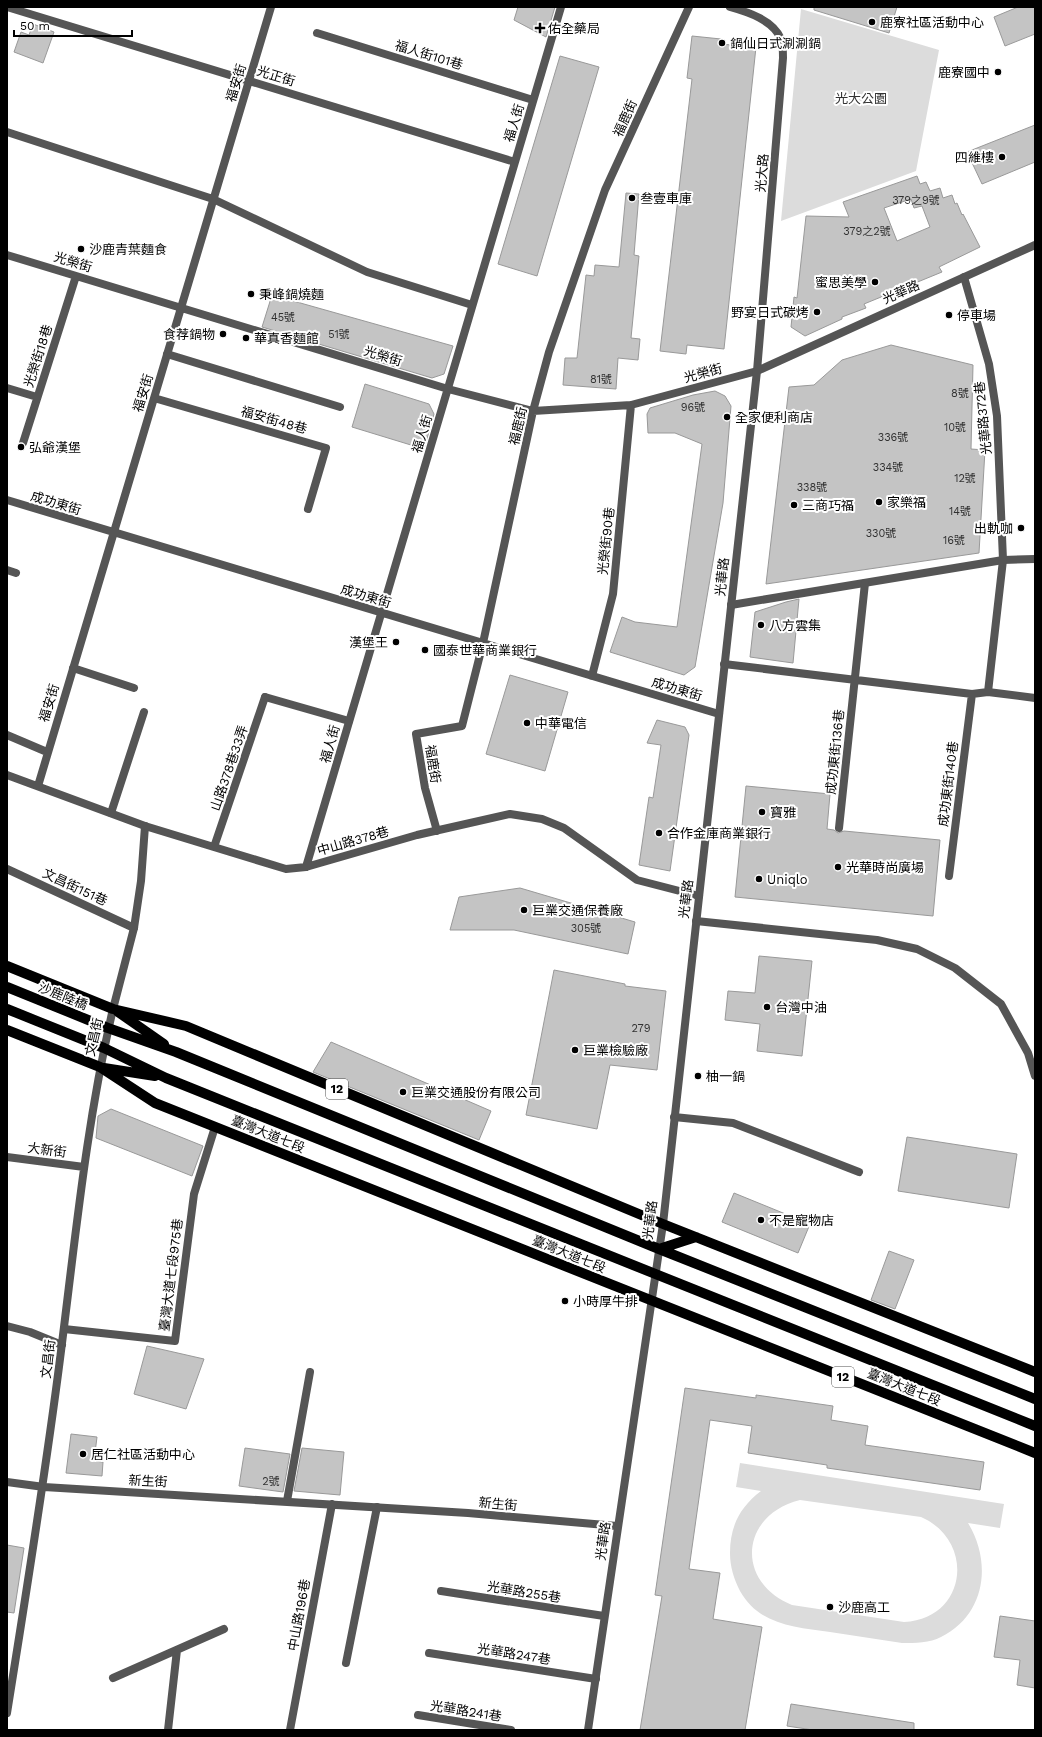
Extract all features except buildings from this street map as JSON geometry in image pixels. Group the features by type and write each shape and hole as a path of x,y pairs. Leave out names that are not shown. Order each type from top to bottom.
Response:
{"main road":[{"name":"12","path":"7,966 113,1008 186,1026 663,1224 1035,1372"},
{"name":"沙鹿陸橋","path":"7,987 108,1028"},
{"name":"12","path":"113,1008 176,1052"},
{"name":"12","path":"7,1009 104,1048"},
{"name":"12","path":"108,1028 176,1052 659,1249 1035,1399"},
{"name":"臺灣大道七段","path":"7,1030 100,1067 155,1103 1035,1454"},
{"name":"臺灣大道七段","path":"104,1048 166,1078 1035,1426"},
{"name":"臺灣大道七段","path":"100,1067 166,1078"},
{"path":"659,1249 696,1237"}],"street":[{"name":"光正街","path":"7,7 515,162"},
{"name":"福安街","path":"38,786 271,7"},
{"name":"福人街","path":"306,867 561,7"},
{"name":"福鹿街","path":"437,831 425,788 416,734 462,726 483,643 533,411 549,352 605,190 689,7"},
{"name":"光大路","path":"730,7 753,14 770,26 781,39 783,58 757,371"},
{"name":"福人街101巷","path":"317,33 534,100"},
{"path":"7,132 213,199 367,272 472,305"},
{"name":"光華路","path":"588,1730 617,1526 663,1224 757,371 1035,245"},
{"name":"光榮街","path":"7,255 448,389 533,411 631,405 757,371"},
{"name":"光榮街18巷","path":"22,443 76,276"},
{"name":"光華路372巷","path":"964,277 989,364 997,416 1003,560 988,692"},
{"path":"167,354 340,407"},
{"path":"7,388 37,397"},
{"name":"福安街48巷","path":"154,398 326,448 308,509"},
{"name":"光榮街90巷","path":"592,676 613,594 631,405"},
{"name":"成功東街","path":"7,500 719,714"},
{"path":"731,606 1003,560 1035,559"},
{"path":"7,570 16,573"},
{"name":"成功東街136巷","path":"839,828 865,583"},
{"path":"724,664 972,694 988,692 1035,698"},
{"path":"73,668 134,688"},
{"name":"成功東街140巷","path":"949,876 972,694"},
{"name":"山路378巷33弄","path":"214,847 265,697 349,721"},
{"path":"111,813 144,712"},
{"path":"7,735 47,752"},
{"name":"中山路378巷","path":"7,775 145,826 286,869 306,867 417,835 510,814 542,820 564,828 637,880 699,896"},
{"name":"文昌街","path":"7,1713 44,1487 84,1167 100,1067 108,1028 134,928 141,882 145,826"},
{"name":"文昌街151巷","path":"7,869 134,928"},
{"path":"696,921 877,940 917,949 955,968 1001,1004 1028,1053 1035,1076"},
{"path":"674,1117 733,1123 859,1172"},
{"name":"臺灣大道七段975巷","path":"64,1329 175,1341 194,1194 215,1127"},
{"name":"大新街","path":"7,1157 84,1167"},
{"path":"7,1326 30,1332 62,1345"},
{"path":"287,1501 310,1372"},
{"name":"新生街","path":"7,1482 44,1487 377,1507 617,1526"},
{"name":"中山路196巷","path":"290,1730 332,1504"},
{"path":"346,1663 377,1507"},
{"name":"光華路255巷","path":"441,1591 604,1616"},
{"path":"113,1678 224,1629"},
{"path":"168,1730 177,1650"},
{"name":"光華路247巷","path":"429,1653 596,1679"},
{"name":"光華路241巷","path":"418,1715 511,1730"}],"green space":[{"name":"光大公園","path":"801,9 939,50 916,171 781,221"},
{"path":"740,1463 1004,1504 1000,1528 968,1523 976,1538 982,1570 976,1602 968,1615 956,1627 937,1639 922,1642 902,1643 791,1626 768,1618 757,1611 740,1591 734,1577 730,1558 730,1543 734,1526 742,1511 761,1491 736,1487","holes":["800,1500 921,1517 939,1528 950,1543 956,1560 957,1577 952,1594 941,1608 925,1618 904,1622 792,1605 774,1594 761,1581 754,1566 752,1550 756,1534 765,1520 780,1508"]}],"place":[{"name":"鹿寮社區活動中心","path":"872,22"},
{"name":"佑全藥局","path":"540,28"},
{"name":"鍋仙日式涮涮鍋","path":"722,43"},
{"name":"鹿寮國中","path":"998,72"},
{"name":"四維樓","path":"1002,157"},
{"name":"叁壹車庫","path":"632,198"},
{"name":"沙鹿青葉麵食","path":"81,249"},
{"name":"蜜思美學","path":"875,282"},
{"name":"秉峰鍋燒麵","path":"251,294"},
{"name":"野宴日式碳烤","path":"817,312"},
{"name":"停車場","path":"949,315"},
{"name":"食荐鍋物","path":"223,334"},
{"name":"華真香麵館","path":"246,338"},
{"name":"全家便利商店","path":"727,417"},
{"name":"弘爺漢堡","path":"21,447"},
{"name":"家樂福","path":"879,502"},
{"name":"三商巧福","path":"794,505"},
{"name":"出軌咖","path":"1021,528"},
{"name":"八方雲集","path":"761,625"},
{"name":"漢堡王","path":"396,642"},
{"name":"國泰世華商業銀行","path":"425,650"},
{"name":"中華電信","path":"527,723"},
{"name":"寶雅","path":"762,812"},
{"name":"合作金庫商業銀行","path":"659,833"},
{"name":"光華時尚廣場","path":"838,867"},
{"name":"Uniqlo","path":"759,879"},
{"name":"巨業交通保養廠","path":"524,910"},
{"name":"台灣中油","path":"767,1007"},
{"name":"巨業檢驗廠","path":"575,1050"},
{"name":"柚一鍋","path":"698,1076"},
{"name":"巨業交通股份有限公司","path":"403,1092"},
{"name":"不是寵物店","path":"761,1220"},
{"name":"小時厚牛排","path":"565,1301"},
{"name":"居仁社區活動中心","path":"83,1454"},
{"name":"沙鹿高工","path":"830,1607"}]}
